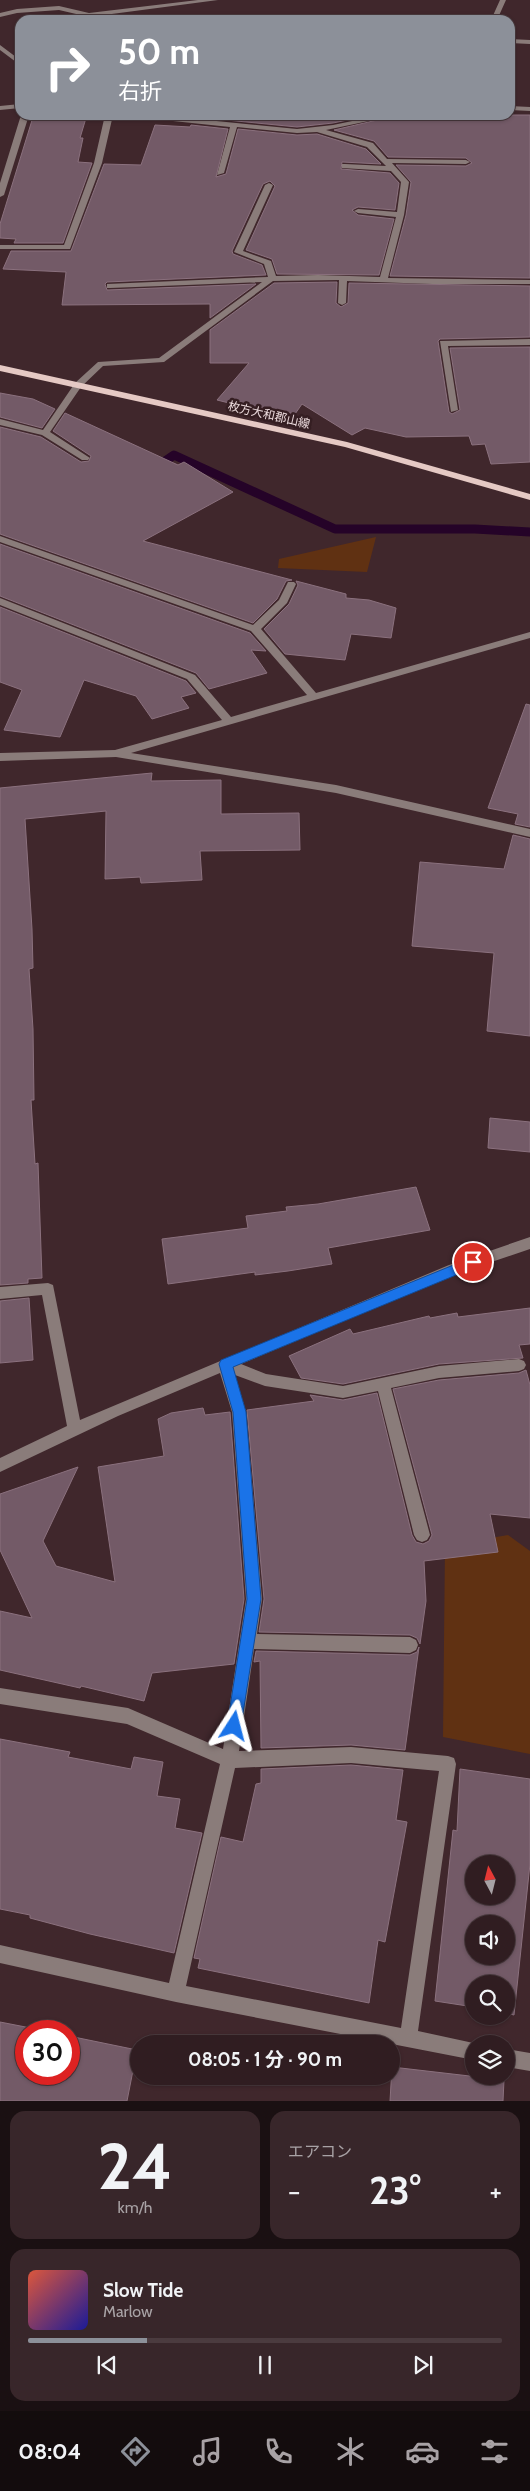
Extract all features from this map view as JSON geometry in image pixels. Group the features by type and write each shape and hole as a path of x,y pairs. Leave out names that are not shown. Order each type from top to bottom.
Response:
{"main road":[{"name":"枚方大和郡山線","path":"0,368 347,445 530,496"}],"street":[{"path":"0,15 17,11 59,8 89,15 215,0"},
{"path":"496,15 503,0"},
{"path":"515,41 530,42"},
{"path":"0,47 15,59"},
{"path":"0,108 15,106"},
{"path":"515,108 530,109"},
{"path":"0,195 23,120"},
{"path":"0,246 67,247 98,163 108,120"},
{"path":"184,120 318,130 370,146 404,182 400,214 384,279"},
{"path":"318,130 359,120"},
{"path":"220,173 234,125"},
{"path":"386,161 466,162"},
{"path":"345,166 393,169"},
{"path":"269,185 238,252 268,263 272,278"},
{"path":"358,211 400,214"},
{"path":"45,433 78,385 101,364 160,360 211,326 272,278"},
{"path":"110,286 272,278 530,282"},
{"path":"342,303 343,278"},
{"path":"454,410 443,343 530,342"},
{"path":"0,422 45,433 85,458"},
{"path":"0,539 255,629 314,697"},
{"path":"255,629 283,601 291,584"},
{"path":"0,601 191,677 229,721"},
{"path":"115,754 530,635"},
{"path":"0,757 115,754 336,789 530,833"},
{"path":"0,1465 225,1364 454,1268 530,1243"},
{"path":"0,1292 48,1289 75,1430"},
{"path":"225,1364 265,1380 343,1392 439,1372 519,1365"},
{"path":"176,1993 229,1760 254,1599 240,1412 225,1364"},
{"path":"383,1384 422,1535"},
{"path":"248,1641 410,1645"},
{"path":"0,1696 128,1716 229,1760 351,1755 448,1764 408,2038"},
{"path":"0,1954 176,1993 465,2049"},
{"path":"515,2060 530,2062"}],"shaded area":[{"path":"376,537 367,572 278,568 279,559"},
{"path":"508,1535 530,1551 530,1754 443,1737 445,1546"}],"building":[{"path":"515,115 530,115 530,278 390,276 406,215 411,182 396,165 466,166 472,163 466,158 388,157 374,141 334,130 377,120 515,120"},
{"path":"32,120 85,120 80,138 83,138 78,162 92,163 63,243 14,243 16,239 0,238 0,224"},
{"path":"226,120 348,120 297,127"},
{"path":"155,125 190,127 191,125 228,129 216,177 226,174 238,129 297,135 317,134 366,149 381,164 342,162 341,169 390,173 399,183 395,210 358,207 352,210 358,215 394,219 379,275 277,274 272,259 246,250 275,186 270,181 263,184 232,251 233,254 262,265 266,275 107,282 105,284 107,290 256,284 210,318 210,304 62,305 66,272 3,269 11,251 71,251 104,164 141,165"},
{"path":"337,282 336,303 341,307 348,303 349,283 530,286 530,337 440,339 438,341 449,412 452,414 460,410 450,348 530,347 530,462 491,464 485,444 472,445 469,436 406,437 365,428 352,435 302,404 295,414 272,409 269,413 217,400 249,363 210,363 210,330 274,283"},
{"path":"0,393 33,399 55,409 42,428 0,417"},
{"path":"65,413 178,465 184,462 233,492 143,541 292,580 286,581 277,599 253,623 0,534 0,427 41,437 81,462 89,461 91,456 53,431"},
{"path":"0,544 250,633 266,651 251,650 267,673 209,689 196,673 0,596"},
{"path":"296,581 346,594 346,598 369,600 396,608 391,638 351,634 345,660 285,654 264,629 289,604 298,585"},
{"path":"0,607 186,681 196,693 181,697 189,708 152,719 136,696 84,680 60,737 4,730 22,690 0,682"},
{"path":"526,704 530,705 530,827 515,824 518,814 488,808"},
{"path":"152,773 151,781 221,780 221,814 299,813 300,850 200,851 202,880 141,883 140,877 105,879 106,811 25,819 33,968 29,969 33,1029 34,1100 31,1100 35,1164 38,1163 42,1278 28,1279 28,1283 0,1285 0,788"},
{"path":"513,835 530,839 530,1036 487,1031 494,953 412,946 420,862 504,869"},
{"path":"490,1118 530,1122 530,1152 488,1148"},
{"path":"416,1187 430,1230 328,1248 332,1264 288,1271 255,1275 255,1272 168,1284 162,1239 248,1228 246,1216 287,1211 286,1207 318,1204"},
{"path":"29,1298 33,1360 0,1363 0,1301"},
{"path":"530,1308 530,1344 519,1345 523,1358 439,1364 343,1384 301,1378 289,1356 350,1329 353,1334 429,1316 430,1318 457,1313 458,1317"},
{"path":"526,1370 530,1385 530,1518 490,1514 498,1552 424,1561 426,1601 420,1644 417,1638 410,1635 259,1632 264,1599 247,1410 314,1401 310,1395 343,1400 377,1393 412,1535 416,1542 423,1544 429,1541 432,1535 393,1389 439,1380 519,1373"},
{"path":"203,1408 205,1415 230,1412 244,1599 234,1664 152,1673 144,1701 0,1670 0,1611 32,1618 0,1550 0,1494 78,1467 43,1541 56,1566 115,1582 98,1467 164,1456 158,1419 171,1413"},
{"path":"419,1647 405,1750 351,1745 261,1748 260,1661 254,1662 256,1651 410,1655 417,1652"},
{"path":"0,1739 70,1752 68,1757 131,1769 134,1757 163,1762 157,1796 180,1799 175,1828 202,1833 174,1953 90,1934 30,1918 30,1915 0,1909"},
{"path":"351,1765 403,1770 396,1820 407,1822 385,1942 378,1940 369,2003 198,1968 200,1959 194,1958 221,1837 243,1842 256,1784 261,1783 261,1769"},
{"path":"460,1769 530,1779 530,1864 515,2006 515,1975 465,1975 465,2006 435,2001 453,1830 457,1831"},
{"path":"0,2022 15,2025 15,2085 80,2085 80,2038 130,2049 130,2085 127,2101 0,2101"},
{"path":"400,2068 465,2075 465,2085 504,2085 503,2101 390,2101 391,2085 400,2085"}],"waterway":[{"path":"155,468 174,455 335,529 475,529 530,532"}],"route":[{"path":"234,1726 254,1599 240,1412 225,1364 454,1268 473,1262"}]}
